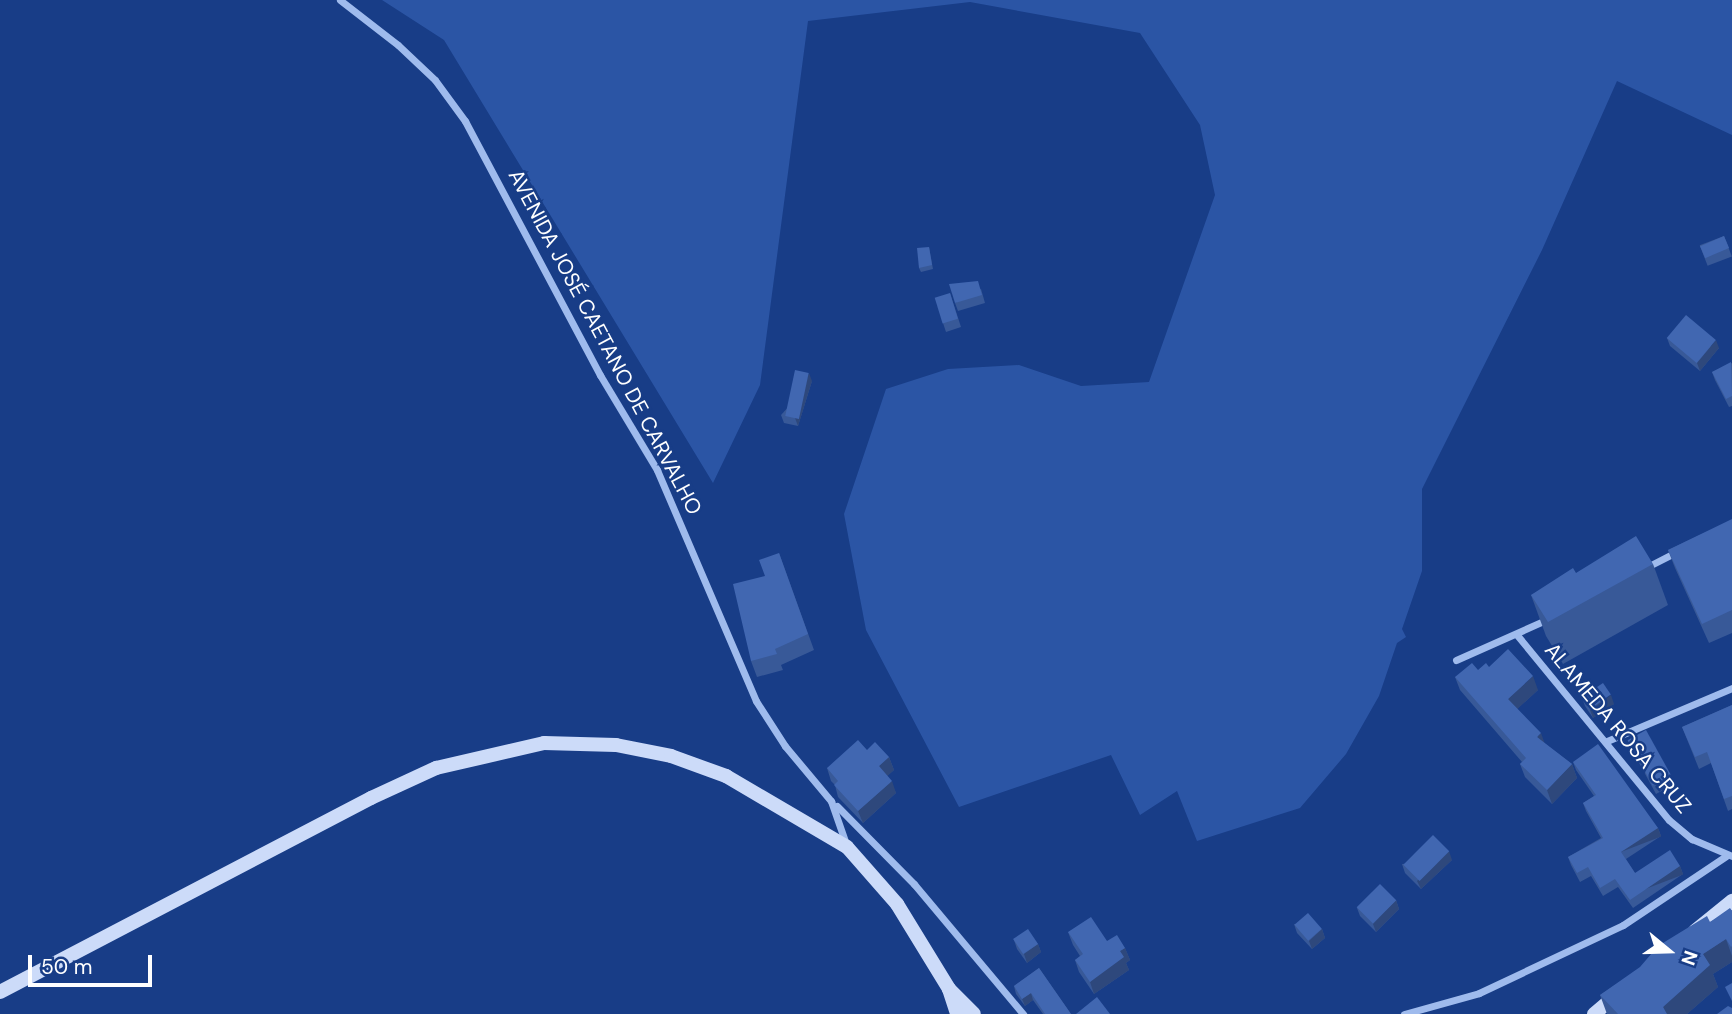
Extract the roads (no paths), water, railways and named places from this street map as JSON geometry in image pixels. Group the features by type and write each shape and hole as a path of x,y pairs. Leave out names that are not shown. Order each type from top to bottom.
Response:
{"main road":[{"path":"0,992 371,798 436,768 544,743 616,745 671,756 726,776 848,847 897,904 949,989 974,1014"},
{"path":"1679,945 1732,901"},
{"path":"1594,1014 1626,988"},
{"path":"949,989 956,1014"}],"street":[{"name":"AVENIDA JOSÉ CAETANO DE CARVALHO","path":"340,0 408,54 435,80 465,121 600,375 657,470 756,701 785,746 831,801 848,847"},
{"path":"1636,573 1684,548"},
{"path":"1455,660 1517,635 1553,616"},
{"name":"ALAMEDA ROSA CRUZ","path":"1517,635 1607,741 1669,820 1692,839 1729,856"},
{"path":"1607,741 1732,688"},
{"path":"831,801 914,884 1023,1014"},
{"path":"1404,1014 1479,993 1623,925 1729,856"}]}
